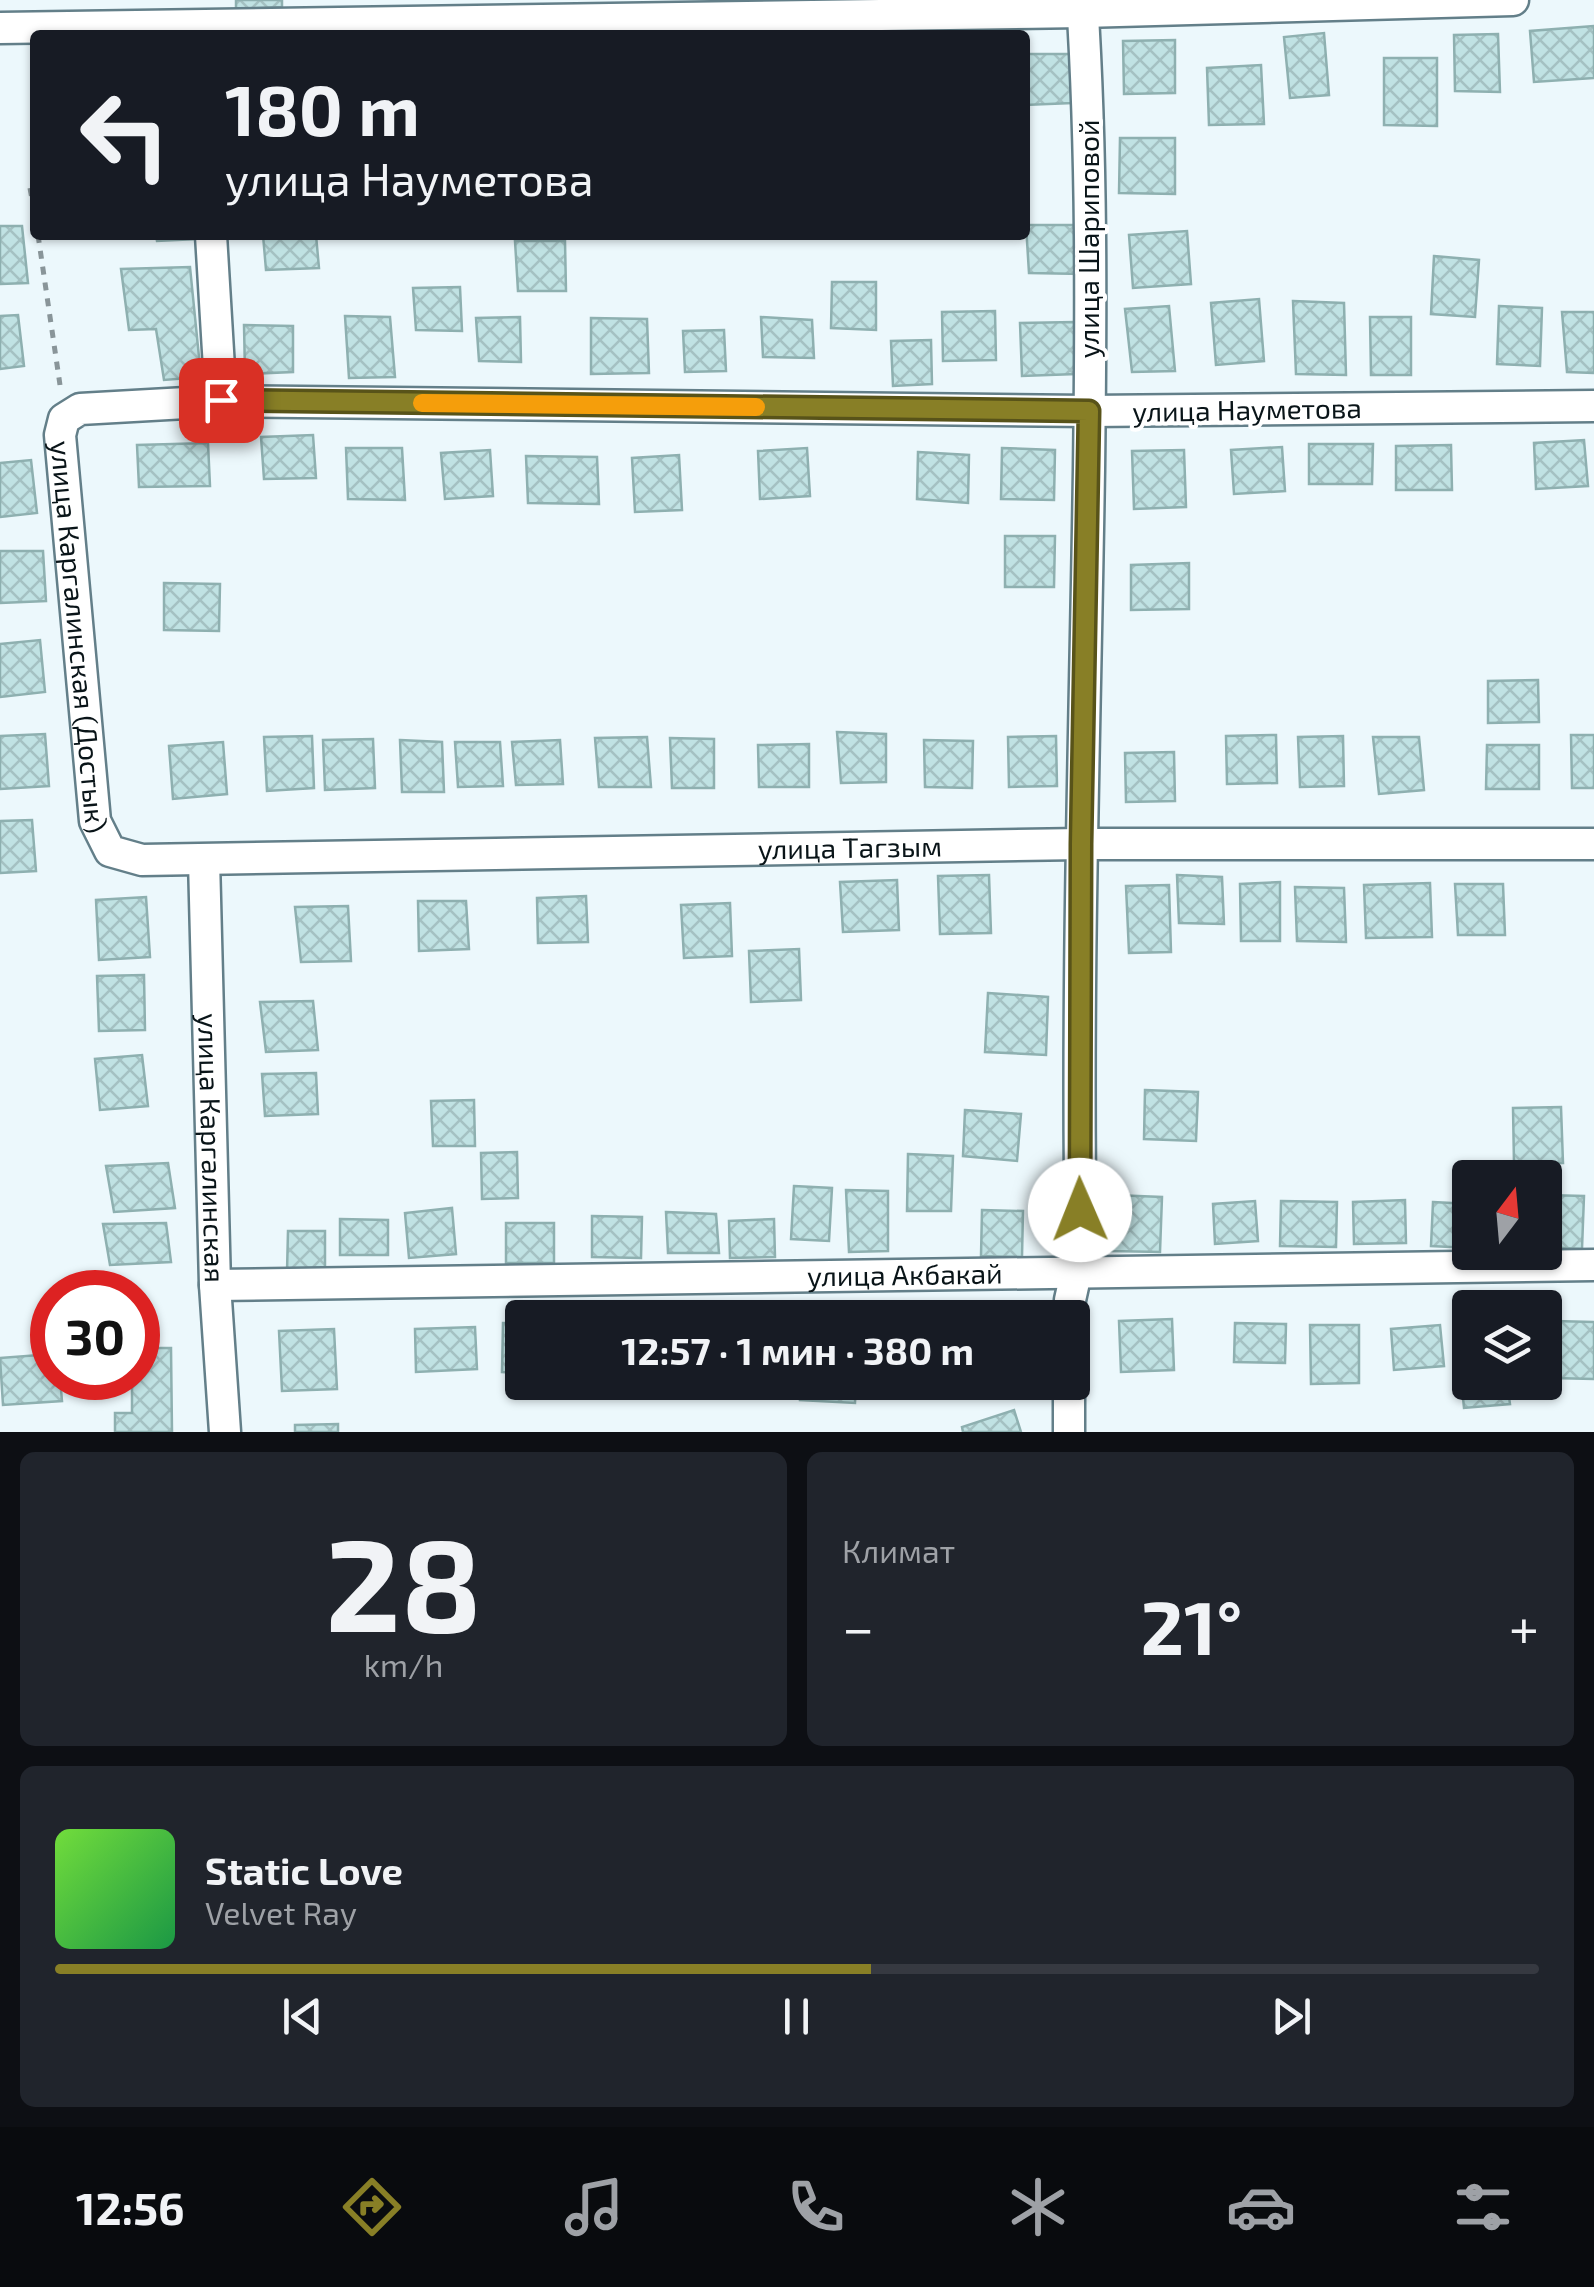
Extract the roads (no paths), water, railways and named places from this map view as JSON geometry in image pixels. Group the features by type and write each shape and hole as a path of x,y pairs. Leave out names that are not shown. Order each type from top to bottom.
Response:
{"street":[{"path":"0,28 198,20 1513,0"},
{"name":"улица Шариповой","path":"1070,1300 1078,1271 1089,411 1088,88 1082,6"},
{"path":"211,240 221,400"},
{"name":"улица Науметова","path":"64,419 80,408 221,400 1089,411 1594,406"},
{"name":"улица Каргалинская (Достык)","path":"64,419 60,435 95,821 110,851"},
{"name":"улица Тагзым","path":"110,851 142,860 204,860 1081,844 1594,844"},
{"name":"улица Каргалинская","path":"204,860 214,1285 225,1432"},
{"name":"улица Акбакай","path":"214,1285 1594,1265"},
{"path":"1069,1400 1070,1432"}]}
